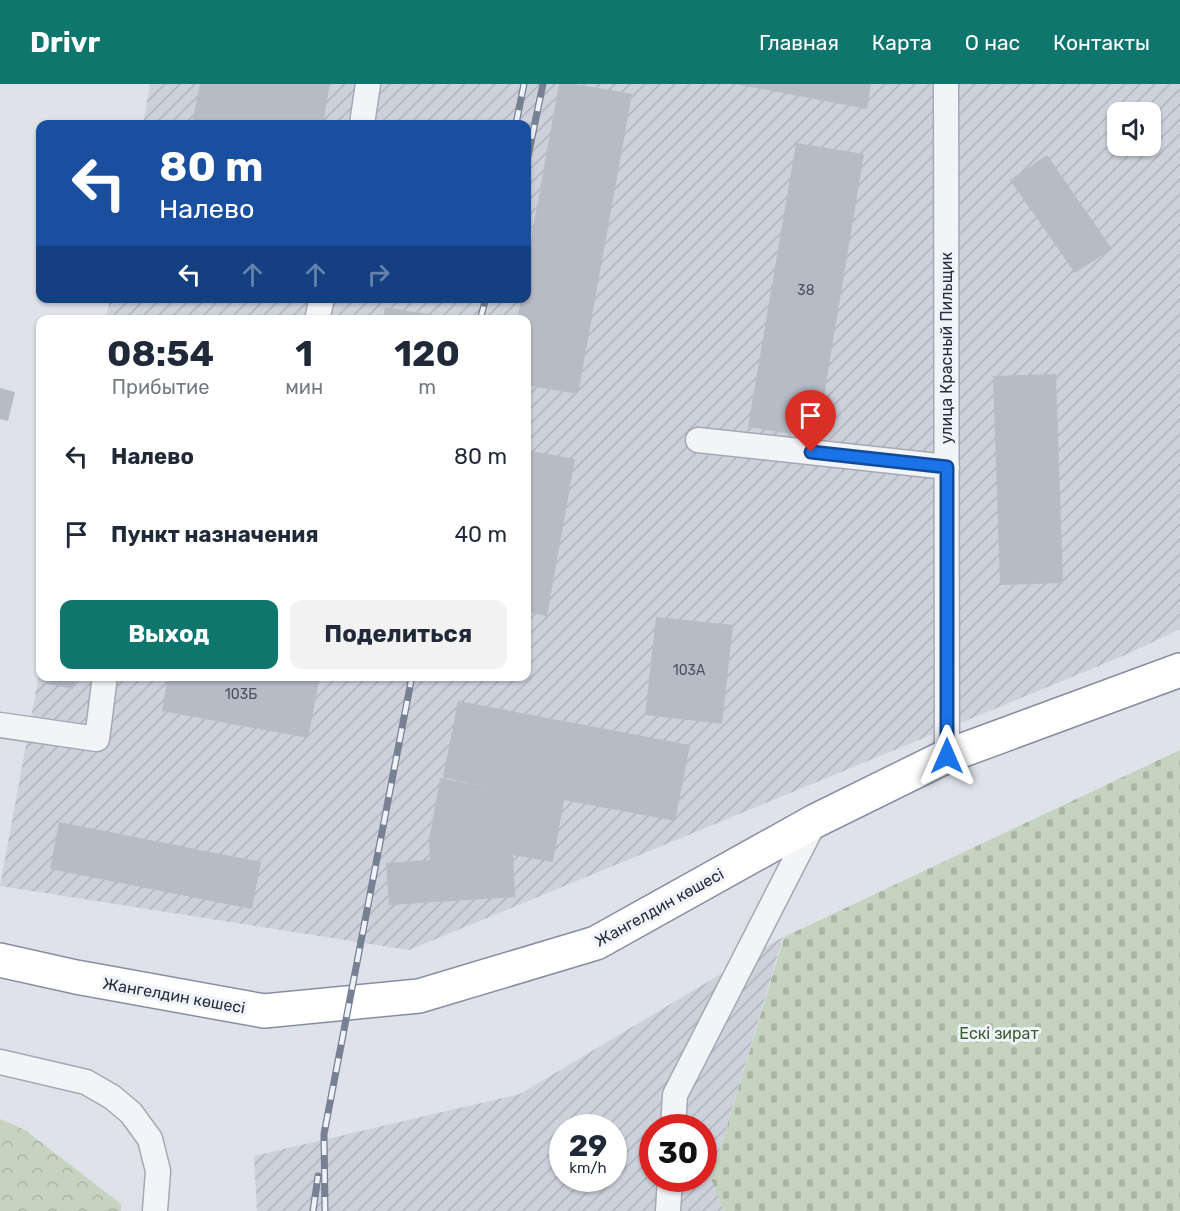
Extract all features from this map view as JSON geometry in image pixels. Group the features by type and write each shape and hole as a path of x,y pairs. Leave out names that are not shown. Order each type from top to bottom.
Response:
{"highway":[{"name":"Жангелдин көшесі","path":"0,960 76,977 264,1011 419,996 596,943 815,821 947,756 1180,669"}],"street":[{"path":"363,120 368,84"},
{"name":"улица Красный Пильщик","path":"946,84 947,756"},
{"path":"698,440 947,467"},
{"path":"0,725 97,739 104,681"},
{"path":"674,1114 675,1095 815,821"},
{"path":"0,1062 86,1082 112,1097 130,1113 150,1139 158,1171 155,1211"},
{"path":"668,1211 669,1192"}],"shaded area":[{"path":"150,84 1180,84 1180,629 1130,653 409,950 0,886 38,681 531,681 531,315 107,315 109,303 531,303 531,120 144,120"},
{"path":"783,937 717,1159 717,1114 639,1114 639,1192 716,1192 724,1211 257,1211 254,1156 520,1094"}],"green space":[{"name":"Ескі зират","path":"1180,750 1180,1211 724,1211 716,1192 717,1159 784,937"},
{"path":"0,1119 25,1130 121,1204 121,1211 0,1211"}],"building":[{"path":"200,84 330,84 324,120 193,120"},
{"path":"559,84 575,84 632,94 578,394 531,386 531,315 518,315 520,303 531,303 531,240"},
{"path":"735,84 871,84 867,109"},
{"path":"796,143 864,154 817,438 748,427"},
{"path":"1047,155 1112,249 1075,273 1010,180"},
{"path":"385,307 433,315 384,315"},
{"path":"1056,374 1063,583 1000,585 993,376"},
{"path":"0,388 15,392 8,421 0,419"},
{"path":"531,451 575,459 547,616 531,613"},
{"path":"656,617 733,625 722,724 645,715"},
{"path":"49,681 74,681 73,689 48,684"},
{"path":"167,681 319,681 308,738 162,711"},
{"path":"458,701 690,745 675,821 564,800 553,862 513,855 515,897 389,905 386,863 430,860 429,840 440,778 487,787 443,777"},
{"path":"59,822 261,862 252,909 50,869"}],"railway":[{"path":"517,120 524,84"},
{"path":"531,142 543,84"},
{"path":"481,315 485,303"},
{"path":"325,1211 324,1134 411,681"},
{"path":"313,1211 318,1176"}],"route":[{"path":"811,452 947,467 947,756"}]}
